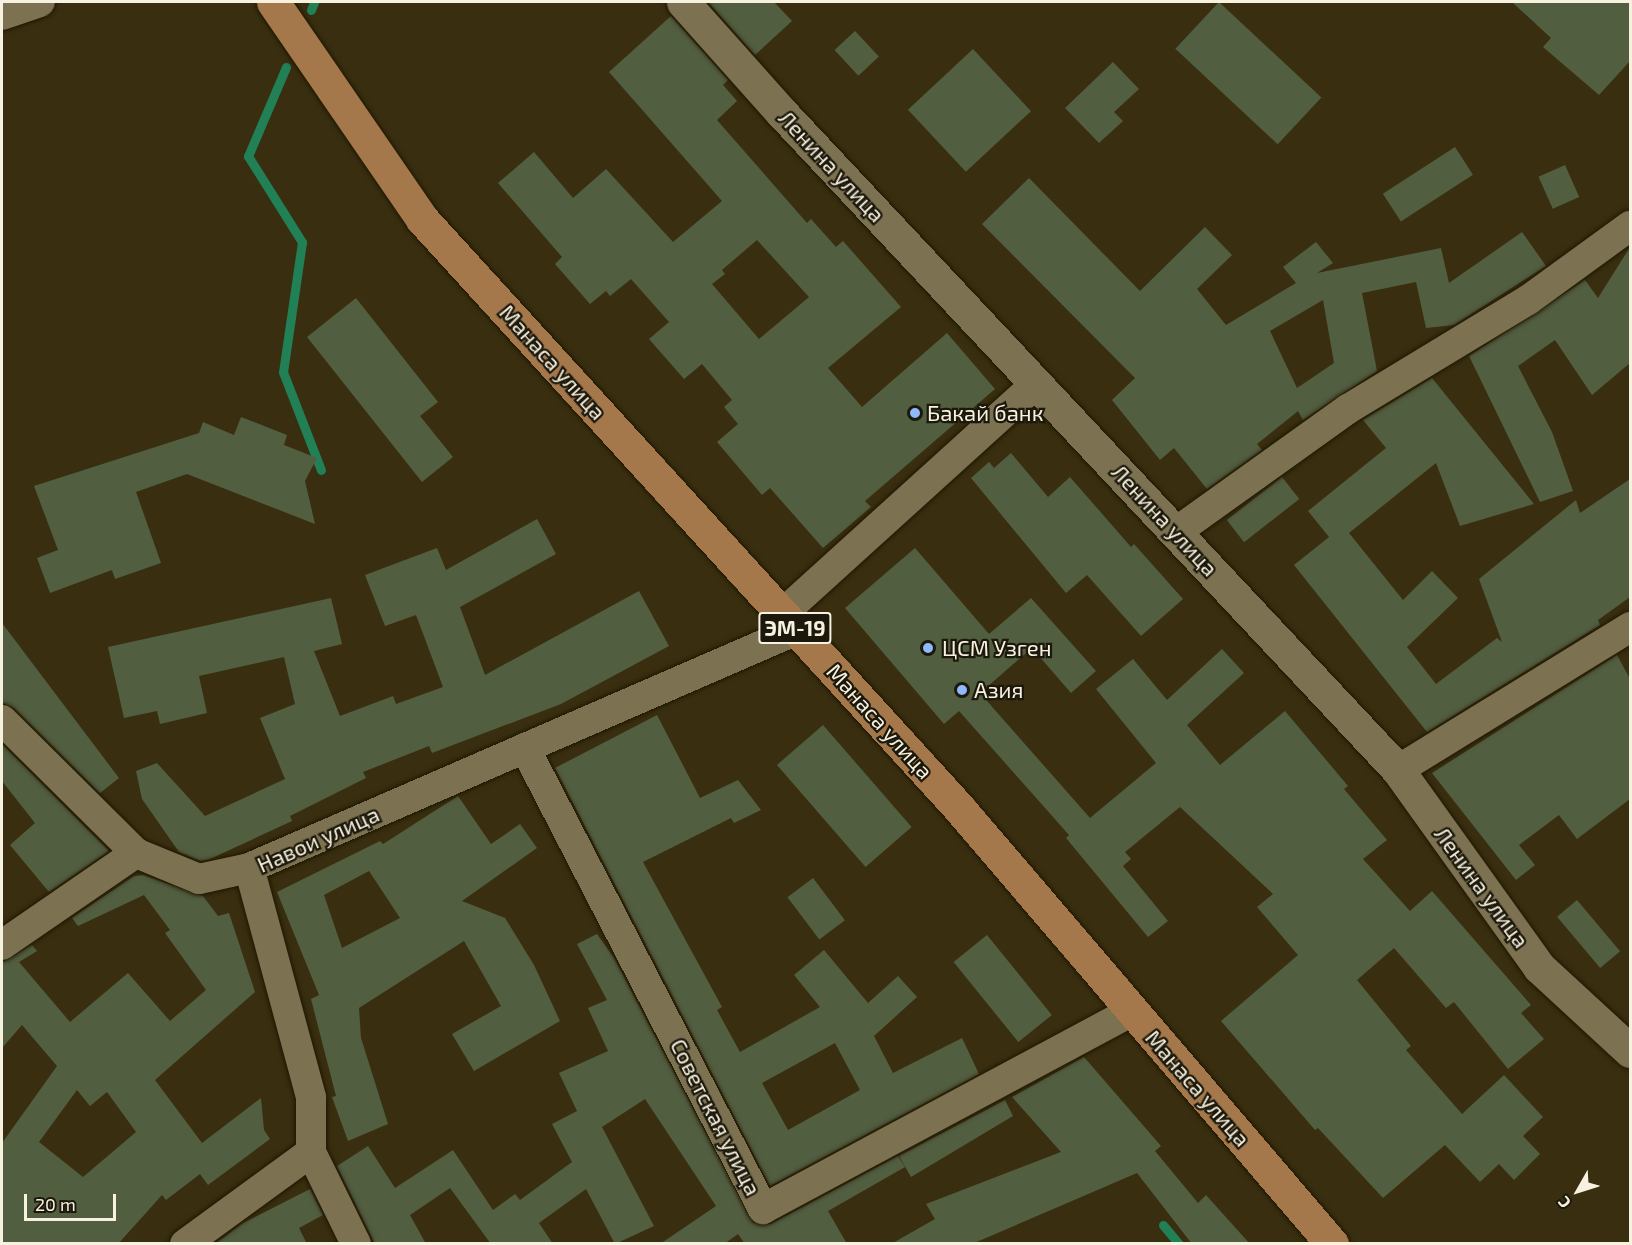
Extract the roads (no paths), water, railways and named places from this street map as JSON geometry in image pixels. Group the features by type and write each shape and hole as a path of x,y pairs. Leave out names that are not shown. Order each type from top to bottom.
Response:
{"main road":[{"name":"Манаса улица","path":"273,2 422,219 959,808 1332,1244"}],"street":[{"path":"2,15 40,2"},
{"name":"Ленина улица","path":"683,2 1036,384 1398,770 1539,967 1630,1051"},
{"path":"1176,532 1348,410 1528,300 1630,226"},
{"name":"Навои улица","path":"311,1152 311,1097 249,868 525,748 789,622 1036,384"},
{"path":"1398,770 1630,627"},
{"path":"2,720 136,853 199,879 249,868"},
{"name":"Советская улица","path":"525,748 763,1209 1133,1011"},
{"path":"2,945 136,853"},
{"path":"185,1244 311,1152 356,1244"}],"waterway":[{"path":"311,10 314,2"},
{"path":"286,67 248,156 302,242 283,372 321,470"},
{"path":"1163,1225 1179,1244"}],"place":[{"name":"Бакай банк","path":"915,413"},
{"name":"ЦСМ Узген","path":"928,648"},
{"name":"Азия","path":"962,690"}]}
